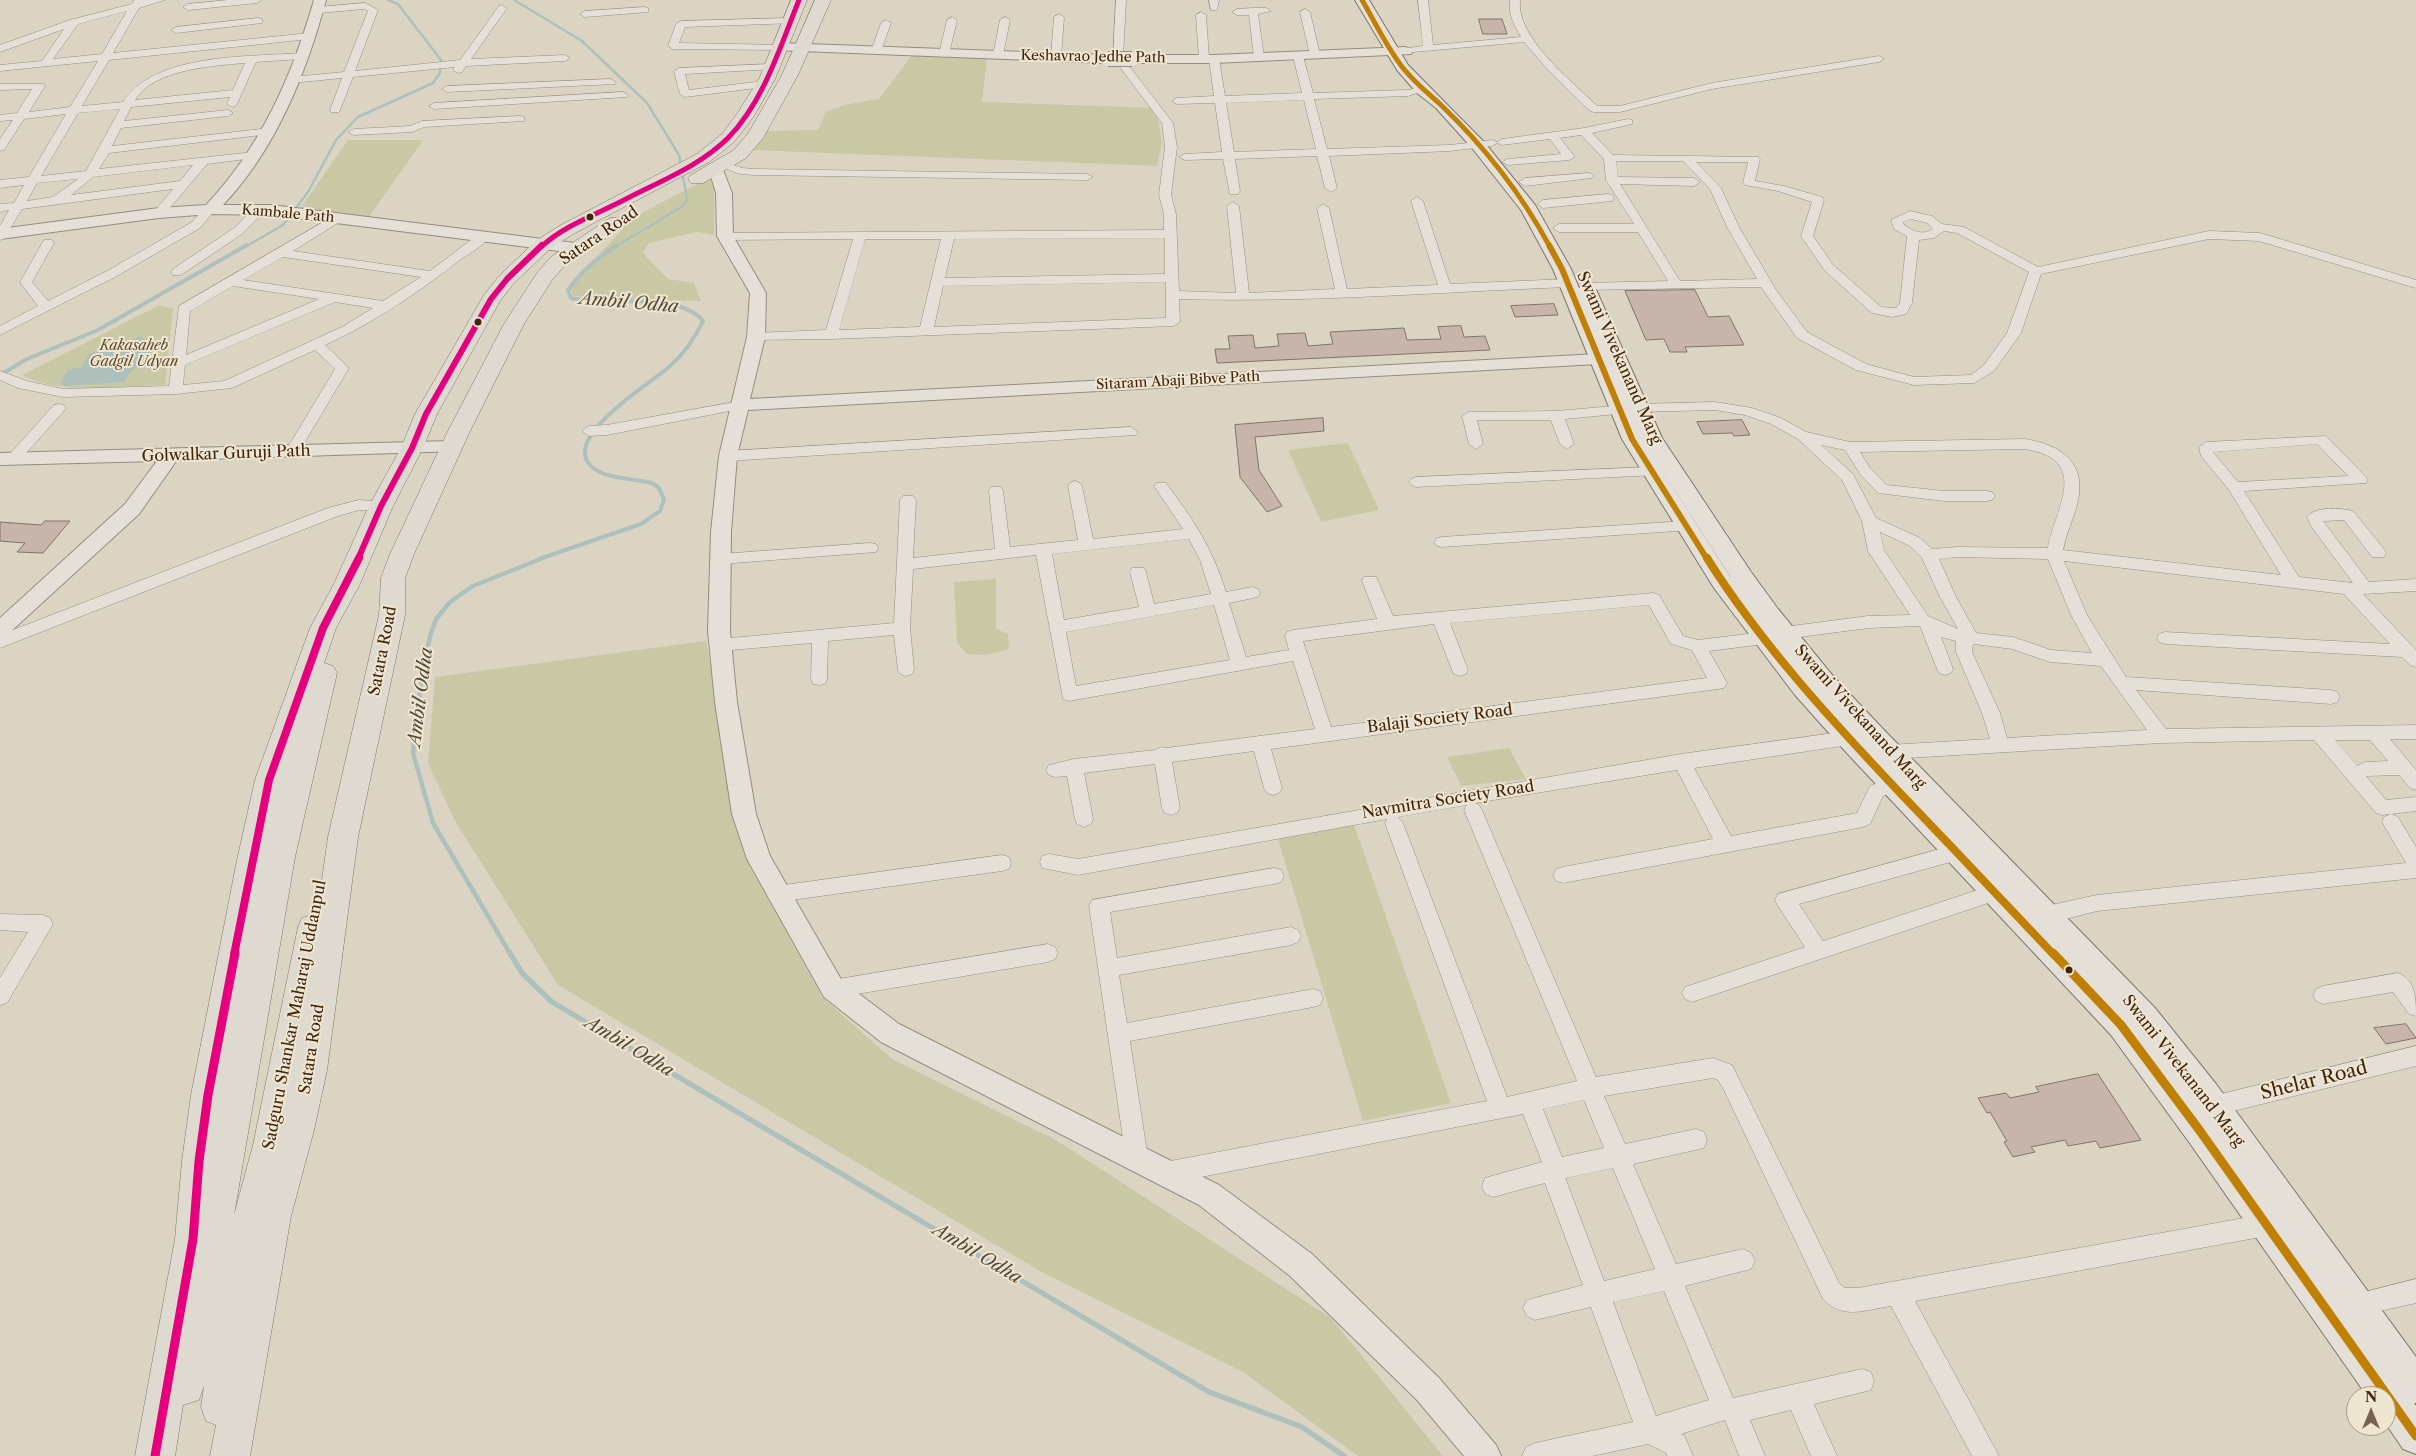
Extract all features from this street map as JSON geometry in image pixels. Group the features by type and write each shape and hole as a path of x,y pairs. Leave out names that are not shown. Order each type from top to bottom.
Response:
{"highway":[{"name":"Satara Road","path":"712,167 728,138 745,116 764,84 799,0"},
{"name":"Satara Road","path":"155,1456 192,1240 199,1162 208,1095 269,780 323,628 347,584 381,506 412,448 426,414 491,299 507,279 544,244 568,228 740,154 757,134 802,48 823,0"},
{"name":"Satara Road","path":"230,1456 273,1216 297,1130 310,1070 343,837 392,615 393,578 402,554 452,447 514,324 544,277 558,261 575,248 664,187"},
{"name":"Sadguru Shankar Maharaj Uddanpul","path":"212,1456 250,1223 282,1087 373,619 393,578"},
{"path":"174,1456 213,1246 236,1093 280,856 298,773 347,584"}],"main road":[{"name":"Swami Vivekanand Marg","path":"1362,0 1399,51 1422,90 1495,148 1529,209 1578,285"},
{"name":"Swami Vivekanand Marg","path":"1376,0 1399,51 1436,88 1455,102 1525,182 1559,228 1578,285 1628,409 1743,578 1774,636 1849,738 1996,892 2037,919 2145,1017 2213,1106 2357,1304 2408,1362 2416,1386"},
{"name":"Swami Vivekanand Marg","path":"1628,409 1632,440 1722,582 1774,636 1824,682 1889,752 2037,919 2121,1025 2416,1436"}],"street":[{"path":"0,49 74,22 138,3 160,0"},
{"path":"756,337 1173,322 1170,214 1165,195 1171,147 1166,123 1118,58 1121,0"},
{"path":"1423,0 1428,47"},
{"path":"1515,0 1514,8 1518,22 1527,39 1553,69 1594,109 1620,109 1712,86 1879,59"},
{"path":"165,52 190,4 239,1 261,8"},
{"path":"1,234 138,3"},
{"path":"0,331 112,274 196,225 236,182 270,131 310,36 319,5 365,6 373,10 335,110"},
{"path":"585,14 646,5 642,23"},
{"path":"176,30 261,8"},
{"path":"250,42 261,8"},
{"path":"422,124 502,8"},
{"path":"1253,11 1260,57"},
{"path":"1237,12 1266,11"},
{"path":"1305,12 1315,55"},
{"path":"1201,15 1209,59 1221,99 1234,191"},
{"path":"1056,56 1059,17"},
{"path":"944,54 952,20"},
{"path":"998,55 1005,20"},
{"path":"780,47 673,46 682,24 791,21"},
{"path":"45,64 74,22"},
{"path":"876,51 886,22"},
{"path":"0,68 310,36"},
{"path":"1399,51 1527,39"},
{"path":"16,42 60,43"},
{"name":"Keshavrao Jedhe Path","path":"780,47 1108,59 1209,59 1399,51"},
{"path":"56,201 90,173 134,94 147,80 170,71 194,66 301,56"},
{"path":"1298,56 1331,188"},
{"path":"292,80 463,64 565,58"},
{"path":"217,136 251,61"},
{"path":"764,84 685,94 679,71 771,67"},
{"path":"447,89 611,82"},
{"path":"0,88 40,86 2,143"},
{"path":"1177,101 1408,93 1422,90"},
{"path":"0,118 237,93"},
{"path":"434,106 623,95"},
{"path":"117,125 228,113"},
{"path":"354,132 412,129 422,124 520,119"},
{"path":"1495,148 1628,122"},
{"path":"1584,130 1610,158 1612,180 1677,286"},
{"path":"104,150 270,131"},
{"path":"1186,157 1495,148 1569,157 1553,136"},
{"path":"0,184 254,155"},
{"path":"1610,158 1754,159 1749,183 1780,188 1818,200 1807,236 1829,268 1877,310 1892,313 1901,312 1906,304 1913,235"},
{"path":"1686,158 1715,188 1733,227 1766,283 1802,335 1861,367 1914,381 1974,379 1989,368 2014,333 2036,271"},
{"path":"159,213 204,160"},
{"path":"712,167 754,172 1087,177"},
{"path":"712,167 724,193 725,236 758,293 756,337 728,456 721,532 720,644 726,702 744,814 759,859 777,894 833,989 890,1032 1209,1195 1301,1265 1428,1389 1485,1456"},
{"path":"1525,182 1588,176"},
{"path":"1612,180 1694,182"},
{"path":"0,208 182,184"},
{"path":"1543,204 1608,198"},
{"path":"1418,201 1445,288"},
{"path":"1233,206 1243,297"},
{"path":"1323,208 1342,293"},
{"name":"Kambale Path","path":"1,234 159,213 210,209 260,210 291,212 575,248"},
{"path":"176,272 238,231 260,210"},
{"path":"1938,227 1937,233 1932,235 1913,235 1898,226 1897,220 1900,217 1917,215 1931,220 1938,227 1960,230 2036,271 2209,235 2217,235 2260,237 2416,284"},
{"path":"176,390 184,309 337,218"},
{"path":"1559,228 1642,228"},
{"path":"725,236 1170,234"},
{"path":"5,378 23,386 63,392 176,390 227,385 349,329 433,275 484,236"},
{"path":"831,335 860,236"},
{"path":"926,331 948,236"},
{"path":"46,308 26,282 48,243"},
{"path":"281,253 433,275"},
{"path":"937,282 1172,278"},
{"path":"231,282 387,306"},
{"path":"1172,295 1243,297 1445,288 1578,285 1677,286 1766,283"},
{"path":"179,364 333,298"},
{"path":"292,452 342,368 316,344"},
{"name":"Sitaram Abaji Bibve Path","path":"740,404 1607,358"},
{"path":"589,431 607,430 740,404"},
{"path":"1476,444 1469,416 1557,415 1628,409 1715,406 1747,411 1776,421 1803,436 1848,477 1870,521 1876,551 1925,622 1945,669"},
{"path":"7,459 59,408"},
{"path":"1557,415 1567,444"},
{"path":"728,456 1131,432"},
{"path":"1803,436 1850,447 2025,444 2042,446 2057,453 2066,464 2071,477 2071,502 2055,554 2067,594 2106,660 2161,736"},
{"path":"2234,487 2361,480 2321,439 2206,447 2206,453 2234,487 2294,583"},
{"name":"Golwalkar Guruji Path","path":"7,459 452,447"},
{"path":"1850,447 1865,471 1883,488 1944,496 1987,496"},
{"path":"0,630 132,509 170,456"},
{"path":"1416,482 1651,472"},
{"path":"1075,486 1086,544"},
{"path":"1161,486 1194,533 1208,560 1240,664"},
{"path":"996,491 1003,553"},
{"path":"906,670 902,628 908,500"},
{"path":"0,642 333,512 359,505 381,506"},
{"path":"2366,588 2316,522 2315,517 2319,515 2348,515 2378,553"},
{"path":"1870,521 1915,542 1929,555 1947,594 1971,638"},
{"path":"1442,542 1686,526"},
{"path":"905,564 1194,533"},
{"path":"721,559 870,548"},
{"path":"1043,549 1069,694 1299,654"},
{"path":"1929,555 1957,552 2055,554 2348,589 2416,585"},
{"path":"1138,572 1148,611"},
{"path":"1370,582 1387,623"},
{"path":"2348,589 2411,656"},
{"path":"1058,627 1252,593"},
{"path":"1325,734 1293,636 1387,623 1653,600 1677,640 1698,646 1871,622 1925,622 1948,633 2013,643 2050,656 2106,660"},
{"path":"1440,618 1460,670"},
{"path":"720,644 902,628"},
{"path":"819,678 820,636"},
{"path":"1971,638 1963,644 1964,652 1986,699 2000,745"},
{"path":"2165,638 2411,656"},
{"name":"Balaji Society Road","path":"1054,770 1162,754 1718,683 1698,646"},
{"path":"2122,683 2330,697"},
{"path":"1889,752 2161,736 2416,732"},
{"path":"2375,733 2416,783"},
{"path":"2319,734 2382,808 2416,804"},
{"name":"Navmitra Society Road","path":"1049,862 1078,867 1388,809 1681,761 1849,738"},
{"path":"1260,742 1273,788"},
{"path":"1162,754 1171,808"},
{"path":"1681,761 1726,845"},
{"path":"1074,766 1084,819"},
{"path":"2365,769 2404,768"},
{"path":"1562,875 1863,819 1876,791 1893,784"},
{"path":"1473,810 1670,1278 1729,1410 1752,1456"},
{"path":"2391,822 2416,863"},
{"path":"1394,823 1501,1109"},
{"path":"1819,951 1785,900 1958,852"},
{"path":"777,894 1002,863"},
{"path":"2037,919 2097,903 2416,870"},
{"path":"1137,1159 1099,906 1274,876"},
{"path":"1692,994 1996,892"},
{"path":"0,922 43,924 0,996"},
{"path":"1108,968 1291,936"},
{"path":"833,989 1048,953"},
{"path":"2323,995 2398,982 2416,1007"},
{"path":"1118,1034 1313,998"},
{"name":"Shelar Road","path":"2213,1106 2416,1056"},
{"path":"1164,1173 1501,1109 1591,1088 1713,1068 1725,1072 1831,1291 1840,1300 1858,1300 2266,1225"},
{"path":"1528,1102 1556,1169 1555,1180 1649,1431 1675,1444 1680,1456"},
{"path":"1493,1186 1556,1169 1696,1140"},
{"path":"1536,1308 1598,1292 1743,1261"},
{"path":"2357,1304 2416,1291"},
{"path":"1896,1293 1986,1456"},
{"path":"1535,1456 1862,1381"},
{"path":"1798,1396 1824,1456"}],"green space":[{"path":"912,55 987,56 982,102 1156,108 1162,143 1157,166 753,150 762,131 818,130 826,112 844,105 879,99"},
{"path":"348,140 423,140 369,217 300,209"},
{"path":"709,178 714,181 714,235 697,232 649,243 643,253 668,279 694,283 701,301 573,296 570,285 634,217"},
{"name":"Kakasaheb Gadgil Udyan","path":"160,305 173,309 165,385 73,388 38,382 22,375"},
{"path":"1348,443 1379,510 1321,522 1288,450"},
{"path":"996,579 996,629 1008,634 1009,649 986,655 967,654 957,643 954,582"},
{"path":"706,641 745,857 822,997 892,1059 1056,1140 1331,1318 1443,1456 1358,1456 1243,1372 1040,1271 558,985 455,821 428,763 435,677"},
{"path":"1509,748 1526,779 1461,786 1447,757"},
{"path":"1353,822 1451,1103 1363,1121 1277,836"}],"shaded area":[{"path":"139,336 158,346 151,363 134,369 124,382 64,386 61,383 68,369 81,368 89,354 109,348 117,351"}],"building":[{"path":"1479,19 1502,19 1507,34 1483,34"},
{"path":"1695,290 1708,317 1729,316 1744,345 1685,347 1687,352 1670,352 1664,339 1646,340 1625,291"},
{"path":"1554,304 1558,315 1515,317 1511,306"},
{"path":"1461,326 1464,337 1485,336 1490,350 1217,363 1215,349 1230,349 1228,336 1253,335 1255,348 1279,346 1277,334 1305,333 1308,346 1333,344 1330,332 1404,328 1407,340 1441,339 1438,327"},
{"path":"1323,418 1324,431 1255,437 1259,470 1282,506 1267,512 1240,477 1235,425"},
{"path":"1742,420 1750,435 1734,436 1732,433 1703,434 1697,422"},
{"path":"45,521 70,521 43,553 17,552 25,543 0,541 0,522 41,525"},
{"path":"2406,1024 2416,1038 2386,1044 2374,1028"},
{"path":"2098,1074 2141,1140 2100,1148 2096,1141 2068,1146 2065,1140 2031,1147 2035,1152 2013,1157 2004,1142 2007,1141 1990,1112 1987,1113 1978,1098 2006,1093 2010,1098 2039,1092 2036,1087"}],"waterway":[{"path":"245,247 283,225 308,192 336,140 358,117 433,83 440,73 441,60 398,4 388,0"},
{"name":"Ambil Odha","path":"514,0 582,41 647,103 679,155 687,199 683,206 615,247"},
{"path":"0,375 27,359 98,330 247,245"},
{"name":"Ambil Odha","path":"539,559 641,524 660,511 664,499 659,488 652,483 611,476 596,470 590,465 585,453 588,440 598,425 629,397 680,357 689,346 703,321 692,312 678,306 661,303 571,298 568,290 578,277 617,245"},
{"name":"Ambil Odha","path":"511,955 433,823 413,753 420,690 430,636 436,619 450,602 473,586 543,558"},
{"name":"Ambil Odha","path":"510,953 522,973 552,1002 1209,1392 1302,1427 1344,1456"}],"transit line":[{"path":"155,1456 193,1239 199,1161 208,1095 252,860 269,780 323,628 347,584 381,506 412,448 426,414 491,299 507,279 544,244 568,229 703,158 728,138 745,116 767,79 799,0"},
{"path":"1362,0 1402,67 1422,90 1441,105 1478,145 1529,209 1562,269 1632,439 1722,582 1804,688 1854,744 2121,1025 2200,1131 2416,1436"}]}
